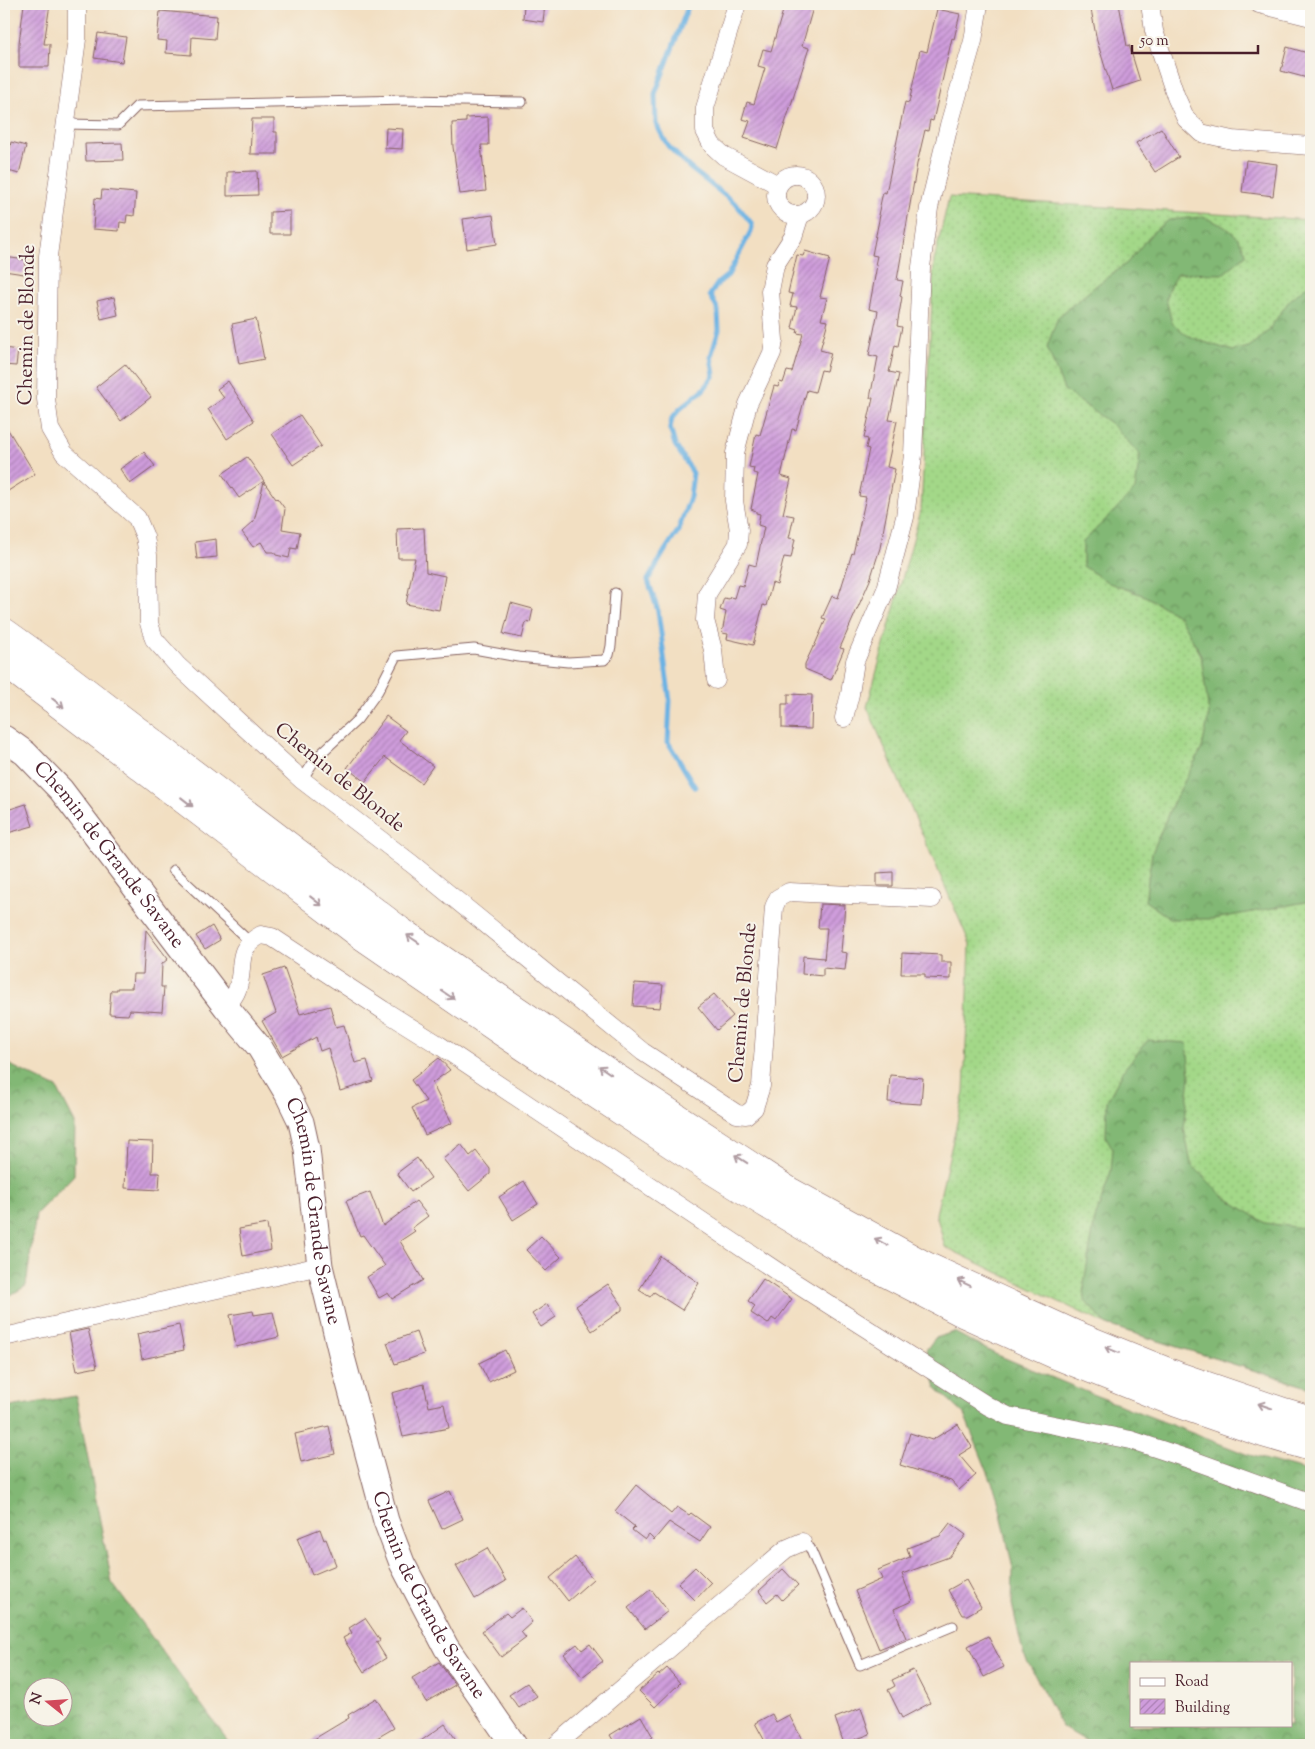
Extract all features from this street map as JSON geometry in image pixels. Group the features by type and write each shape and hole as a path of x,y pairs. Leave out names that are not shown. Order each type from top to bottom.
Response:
{"highway":[{"path":"4,632 64,675 399,930 612,1075 789,1191 924,1265 1074,1334 1178,1376 1311,1420"},
{"path":"4,662 358,933 505,1034 694,1159 772,1208 853,1256 948,1305 1056,1355 1176,1403 1311,1447"}],"street":[{"name":"Chemin de Blonde","path":"75,4 77,10 77,39 48,256 46,399 50,429 64,453 137,518 145,537 148,555 149,623 154,639 178,666 302,780 412,864 643,1052 737,1114 746,1115 754,1108 761,1086 774,908 778,898 789,892 932,899"},
{"path":"737,4 705,108 705,131 712,145 724,156 778,186"},
{"path":"844,718 855,661 886,589 905,517 913,456 921,267 929,208 949,125 973,41 979,4"},
{"path":"1150,4 1154,32 1176,97 1186,118 1200,133 1232,140 1311,146"},
{"path":"1259,4 1311,17"},
{"path":"794,174 802,175 813,183 816,189 815,203 806,213 800,215 787,214 782,210 776,198 778,186 788,176 794,174"},
{"path":"716,680 716,666 706,620 708,594 738,544 739,530 734,501 735,453 748,404 772,354 774,340 770,291 775,265 793,237 800,215"},
{"name":"Chemin de Grande Savane","path":"4,738 25,753 61,790 226,1007 260,1048 287,1092 301,1122 307,1149 320,1266 342,1357 386,1521 402,1563 446,1647 514,1745"},
{"path":"226,1007 237,990 242,959 249,941 261,934 272,937 439,1045 770,1267 988,1406 1008,1416 1131,1440 1311,1503"},
{"path":"4,1337 320,1266"},
{"path":"556,1745 786,1548 802,1542"}],"lane":[{"path":"65,124 118,125 137,106 408,100 522,102"},
{"path":"302,780 316,758 357,720 378,691 396,656 474,649 518,657 568,662 604,660 609,655 611,646 615,593"},
{"path":"173,870 249,941"},
{"path":"802,1542 810,1548 860,1666 953,1626"}],"green space":[{"path":"949,197 1311,220 1311,1388 1107,1325 945,1247 936,1214 964,1092 970,944 867,707 921,510 934,261"},
{"path":"1203,217 1230,230 1240,240 1246,255 1223,274 1177,273 1168,290 1166,299 1172,323 1187,335 1233,351 1249,347 1268,331 1289,301 1311,282 1311,901 1214,919 1171,919 1145,901 1152,853 1171,807 1202,748 1209,714 1201,655 1179,616 1145,596 1109,583 1083,566 1083,542 1135,490 1140,455 1113,425 1064,390 1047,347 1058,317 1127,263 1153,232 1169,220"},
{"path":"1148,1040 1187,1043 1190,1077 1184,1128 1191,1164 1222,1195 1265,1223 1311,1229 1311,1388 1107,1325 1085,1301 1084,1283 1095,1219 1111,1171 1113,1149 1106,1137 1107,1101 1125,1068"},
{"path":"4,1062 57,1088 75,1123 74,1175 36,1214 26,1286 4,1299"},
{"path":"954,1332 995,1354 1092,1394 1246,1454 1311,1472 1311,1745 1093,1745 1062,1727 1023,1653 1012,1604 1013,1569 997,1495 964,1414 936,1388 926,1350 935,1338"},
{"path":"76,1396 112,1583 231,1745 4,1745 4,1408"}],"building":[{"path":"24,4 50,4 44,44 50,44 49,67 19,67 19,43"},
{"path":"524,4 545,4 543,22 523,19"},
{"path":"785,4 814,4 802,46 809,48 777,149 744,138 750,121 742,119 747,102 754,104 765,68 758,66 763,49 771,51"},
{"path":"1090,4 1119,4 1127,46 1129,45 1140,81 1112,90 1097,41"},
{"path":"937,9 960,14 954,39 952,38 933,121 930,120 928,131 925,130 917,164 897,280 903,281 897,326 902,327 898,346 895,345 889,372 899,374 889,420 897,421 887,467 895,469 880,548 870,580 840,648 844,649 831,680 805,669 805,664 826,619 822,618 832,596 838,598 853,554 866,497 859,496 869,449 866,448 868,439 864,438 873,398 870,398 878,357 869,355 878,311 869,309 877,265 875,265 877,256 872,255 880,215 878,215 883,192 886,193 905,102 909,103 920,50 927,52"},
{"path":"160,11 217,16 215,39 192,37 191,55 166,53 167,41 157,40"},
{"path":"98,33 126,37 122,62 94,58"},
{"path":"1287,47 1311,54 1311,79 1281,71"},
{"path":"488,117 489,145 481,145 486,191 460,194 453,147 452,123 466,122 466,118"},
{"path":"252,119 274,119 274,132 277,132 277,154 250,154"},
{"path":"386,128 403,129 402,149 385,148"},
{"path":"1161,128 1179,157 1155,172 1136,143"},
{"path":"11,142 26,146 19,174 5,170"},
{"path":"122,143 123,160 86,161 85,144"},
{"path":"1246,160 1277,164 1273,196 1242,192"},
{"path":"257,171 258,195 227,196 227,172"},
{"path":"102,190 136,193 134,216 127,215 126,223 120,222 119,231 93,229 95,198 101,199"},
{"path":"290,211 290,234 270,234 270,212"},
{"path":"493,215 497,244 467,249 463,219"},
{"path":"805,251 830,258 820,297 827,298 821,320 828,321 820,350 831,353 826,371 821,370 815,392 807,390 796,430 792,429 781,476 791,479 783,514 794,516 789,538 795,539 791,558 784,557 777,585 772,583 766,606 763,605 753,645 727,639 728,634 722,633 726,612 720,610 724,598 734,598 738,585 743,586 749,564 756,566 764,527 758,525 760,514 751,509 758,474 753,473 754,468 749,467 756,434 760,435 774,386 778,387 780,382 783,383 787,371 792,372 803,334 797,333 798,330 792,328 797,307 790,306 793,294 788,293 797,255 803,256"},
{"path":"4,257 26,260 24,274 4,271"},
{"path":"114,297 118,315 101,319 97,301"},
{"path":"256,319 264,359 239,364 232,324"},
{"path":"4,348 18,350 16,366 4,365"},
{"path":"125,364 151,397 121,421 96,387"},
{"path":"228,381 254,421 227,439 208,409 224,398 217,389"},
{"path":"300,415 321,446 293,465 272,434"},
{"path":"4,423 35,474 8,491 4,484"},
{"path":"144,452 155,466 130,484 120,469"},
{"path":"247,457 264,481 239,498 222,474"},
{"path":"264,482 285,509 282,529 300,532 297,549 291,548 289,558 276,555 274,552 267,552 261,542 253,547 242,532 254,521"},
{"path":"424,528 426,572 445,576 439,610 406,604 415,558 398,558 397,529"},
{"path":"216,539 217,557 197,559 195,542"},
{"path":"511,603 533,609 530,623 526,622 522,638 503,634"},
{"path":"788,694 812,695 811,729 782,728 782,704 788,704"},
{"path":"386,716 406,731 399,740 433,766 421,783 385,757 365,782 347,768"},
{"path":"26,804 33,826 4,834 4,811"},
{"path":"893,872 893,886 877,886 877,873"},
{"path":"820,904 845,905 841,952 847,953 845,970 823,968 823,976 802,974 803,956 824,958 824,960 827,928 818,928"},
{"path":"212,926 220,940 205,949 196,936"},
{"path":"146,930 168,959 162,964 161,987 164,987 162,1012 130,1010 128,1015 109,1014 111,990 132,988 133,974 143,974"},
{"path":"902,953 941,955 941,962 951,962 951,979 925,978 925,974 901,974"},
{"path":"284,968 300,1014 330,1006 336,1027 344,1025 355,1063 367,1060 373,1081 340,1091 328,1048 320,1051 316,1037 282,1056 262,1021 276,1013 263,975"},
{"path":"635,983 663,985 660,1008 633,1006"},
{"path":"714,994 733,1016 717,1030 698,1007"},
{"path":"439,1058 450,1070 432,1083 452,1123 425,1135 412,1108 426,1101 411,1080"},
{"path":"890,1075 923,1078 921,1104 888,1102"},
{"path":"127,1141 153,1142 152,1173 160,1173 159,1190 125,1188"},
{"path":"461,1144 470,1156 476,1151 490,1169 490,1174 469,1191 443,1159"},
{"path":"417,1158 431,1178 411,1192 397,1173"},
{"path":"524,1181 538,1204 513,1220 499,1197"},
{"path":"370,1192 383,1226 416,1201 428,1216 412,1228 415,1231 400,1241 423,1280 392,1299 388,1293 379,1298 367,1277 385,1266 363,1235 360,1236 346,1201"},
{"path":"267,1224 271,1250 243,1256 239,1229"},
{"path":"541,1236 561,1257 546,1271 526,1250"},
{"path":"660,1256 699,1283 682,1310 654,1292 650,1297 639,1290"},
{"path":"763,1279 792,1299 776,1321 772,1318 768,1324 751,1313 755,1306 748,1301"},
{"path":"608,1284 622,1305 622,1310 592,1331 576,1306"},
{"path":"547,1304 556,1317 541,1327 532,1314"},
{"path":"253,1311 254,1315 273,1312 279,1337 236,1347 230,1315"},
{"path":"179,1325 184,1350 142,1359 137,1334"},
{"path":"88,1329 97,1367 77,1371 69,1333"},
{"path":"416,1332 424,1354 395,1364 387,1343"},
{"path":"505,1350 514,1370 489,1382 479,1363"},
{"path":"424,1384 429,1407 444,1404 449,1428 403,1437 392,1393"},
{"path":"958,1424 972,1447 959,1455 976,1475 959,1490 951,1481 900,1465 910,1433 932,1440"},
{"path":"329,1426 335,1454 301,1462 295,1434"},
{"path":"636,1485 671,1514 677,1507 689,1515 691,1513 710,1527 700,1542 669,1522 654,1540 649,1535 645,1540 632,1530 635,1527 615,1511"},
{"path":"450,1491 463,1519 442,1529 429,1501"},
{"path":"950,1523 966,1535 949,1557 902,1574 912,1601 894,1609 906,1638 879,1649 855,1591 882,1579 878,1570 910,1557 907,1548 940,1536"},
{"path":"320,1529 336,1565 312,1575 297,1538"},
{"path":"487,1548 506,1581 475,1599 456,1566"},
{"path":"575,1557 593,1579 568,1601 550,1578"},
{"path":"695,1567 711,1583 695,1600 678,1583"},
{"path":"783,1569 798,1585 782,1600 777,1594 767,1602 759,1591"},
{"path":"966,1580 981,1607 967,1615 962,1615 948,1590"},
{"path":"651,1589 668,1611 645,1629 628,1608"},
{"path":"522,1608 532,1622 521,1632 526,1638 501,1657 482,1631 506,1613 510,1617"},
{"path":"365,1618 380,1640 376,1642 386,1658 364,1672 343,1638 352,1633 349,1628"},
{"path":"988,1636 1004,1667 984,1677 968,1646"},
{"path":"577,1644 582,1650 590,1644 603,1661 582,1677 564,1654"},
{"path":"439,1662 455,1685 426,1702 412,1678"},
{"path":"667,1668 680,1683 655,1707 639,1691"},
{"path":"913,1670 930,1703 902,1718 888,1690 895,1686 892,1680"},
{"path":"527,1683 537,1696 519,1708 509,1695"},
{"path":"376,1698 394,1728 365,1745 304,1745 349,1718 348,1715"},
{"path":"861,1708 870,1734 844,1744 835,1718"},
{"path":"772,1714 776,1722 789,1715 805,1745 767,1745 755,1723"},
{"path":"641,1716 653,1737 650,1739 654,1745 616,1745 610,1735"},
{"path":"445,1724 460,1745 415,1745"}],"waterway":[{"path":"689,4 655,94 656,124 668,146 690,168 737,205 752,224 751,231 728,275 718,283 710,295 718,310 719,330 711,356 714,375 704,389 672,418 670,428 675,445 693,473 690,497 678,531 648,580 658,611 670,701 668,742 695,787"}]}
